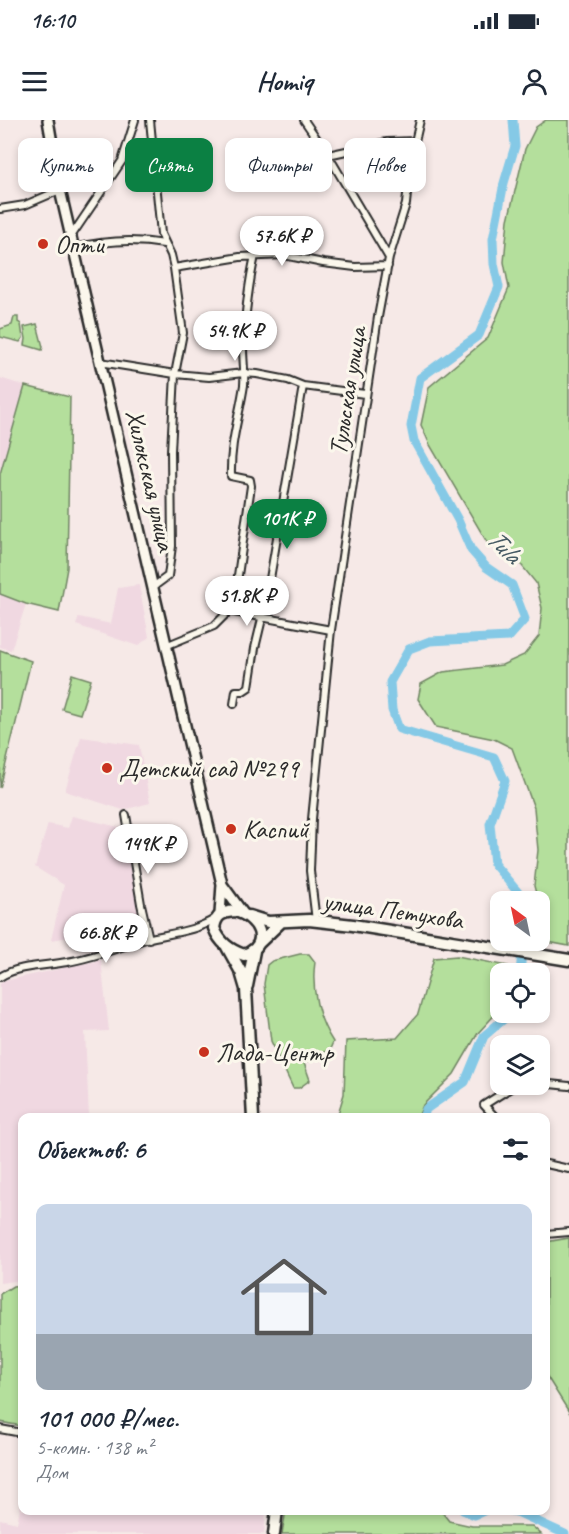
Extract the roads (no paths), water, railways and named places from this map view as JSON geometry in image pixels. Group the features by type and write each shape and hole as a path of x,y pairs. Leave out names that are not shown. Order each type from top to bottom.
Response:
{"highway":[{"path":"246,989 259,928 245,914 235,910 218,916 214,928 228,947 241,972 246,989 253,1113"},
{"name":"улица Петухова","path":"245,914 260,921 316,921 353,925 569,960"},
{"path":"228,947 244,955 256,947 281,922"},
{"path":"274,1534 276,1515"}],"main road":[{"name":"Хилокская улица","path":"48,120 51,138"},
{"name":"Хилокская улица","path":"61,192 222,884"},
{"path":"222,884 245,914"},
{"path":"218,916 222,884"}],"street":[{"path":"72,236 122,161 135,120"},
{"path":"150,120 159,220 164,244 171,255 174,268 183,333 175,374 171,451 172,546 170,564 168,576 153,587"},
{"path":"304,120 316,138"},
{"name":"Тульская улица","path":"416,138 420,120"},
{"path":"332,162 389,258"},
{"path":"0,209 25,205 55,192"},
{"name":"Тульская улица","path":"316,921 310,871 312,819 332,630 365,394 389,258 405,212 407,192"},
{"path":"75,249 89,245 130,242 164,244"},
{"path":"174,268 213,260 284,255 355,267 388,266"},
{"path":"168,645 214,626 229,611 235,596 251,486 247,478 231,476 231,452 244,383 247,309 255,256"},
{"path":"100,362 209,377 243,373 288,380 303,386 365,394"},
{"path":"234,704 236,691 243,691 249,687 303,386"},
{"path":"229,611 332,630"},
{"path":"126,815 149,939"},
{"path":"0,977 34,966 69,962 203,926 218,916"},
{"path":"203,926 216,933"},
{"path":"550,1084 569,1086"},
{"path":"491,1113 484,1105 500,1095"},
{"path":"550,1165 569,1169"},
{"path":"550,1234 569,1232"},
{"path":"0,1429 18,1432"}],"waterway":[{"name":"Tula","path":"513,120 515,146 504,183 493,239 494,264 499,287 479,335 420,378 411,426 414,441 458,520 471,550 486,567 512,585 525,619 509,637 430,641 409,649 390,682 392,710 399,729 494,757 505,781 490,824 494,864 517,891"},
{"name":"Tula","path":"521,963 522,951"},
{"name":"Tula","path":"425,1113 426,1109 465,1082 484,1036 499,1023"},
{"name":"Tula","path":"524,1515 565,1534"}],"place":[{"name":"Опти","path":"43,244"},
{"name":"Детский сад №299","path":"107,768"},
{"name":"Каспий","path":"231,829"},
{"name":"Лада-Центр","path":"204,1052"}]}
